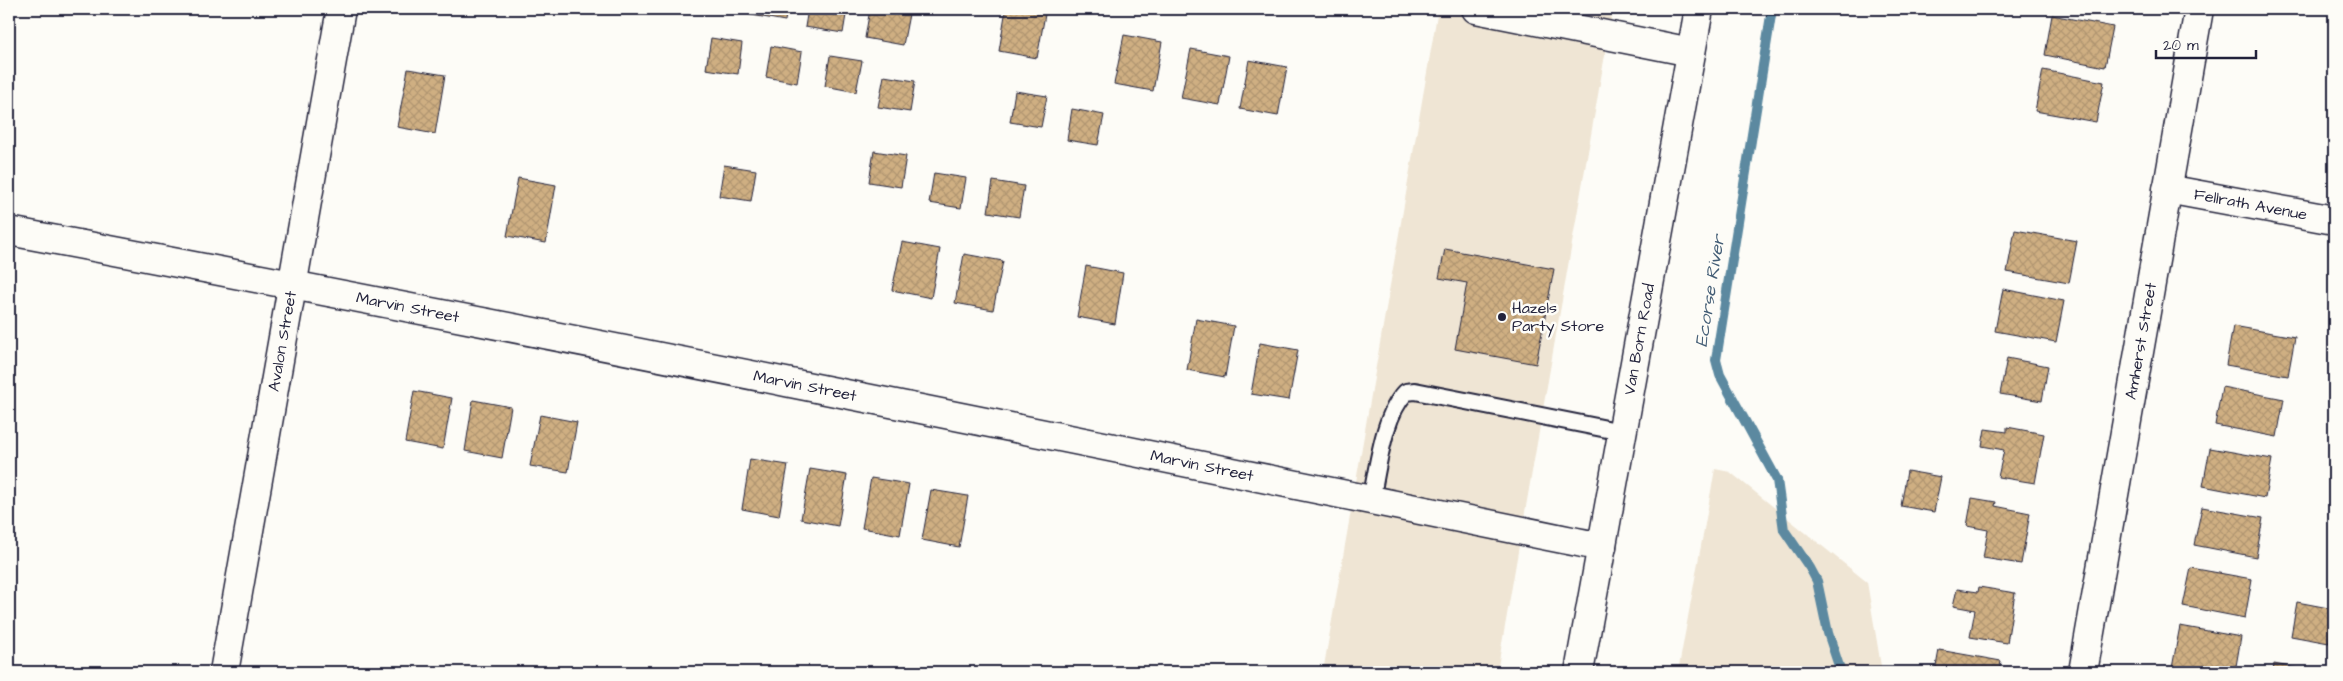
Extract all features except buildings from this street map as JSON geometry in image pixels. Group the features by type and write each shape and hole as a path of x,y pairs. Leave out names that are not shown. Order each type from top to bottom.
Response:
{"street":[{"name":"Avalon Street","path":"224,672 341,9"},
{"path":"1476,9 1691,52"},
{"name":"Van Born Road","path":"1579,672 1699,9"},
{"name":"Amherst Street","path":"2083,672 2199,9"},
{"name":"Fellrath Avenue","path":"2167,189 2334,220"},
{"name":"Marvin Street","path":"9,230 903,404 1602,547"}],"lane":[{"path":"1371,500 1386,431 1396,401 1406,392 1415,392 1622,432"}],"shaded area":[{"path":"1438,9 1613,9 1497,672 1323,672"},
{"path":"1715,469 1730,472 1867,582 1882,672 1678,672"}],"waterway":[{"name":"Ecorse River","path":"1772,9 1716,360 1720,375 1777,480 1784,530 1817,581 1828,633 1841,672"}],"place":[{"name":"Hazels Party Store","path":"1502,317"}]}
